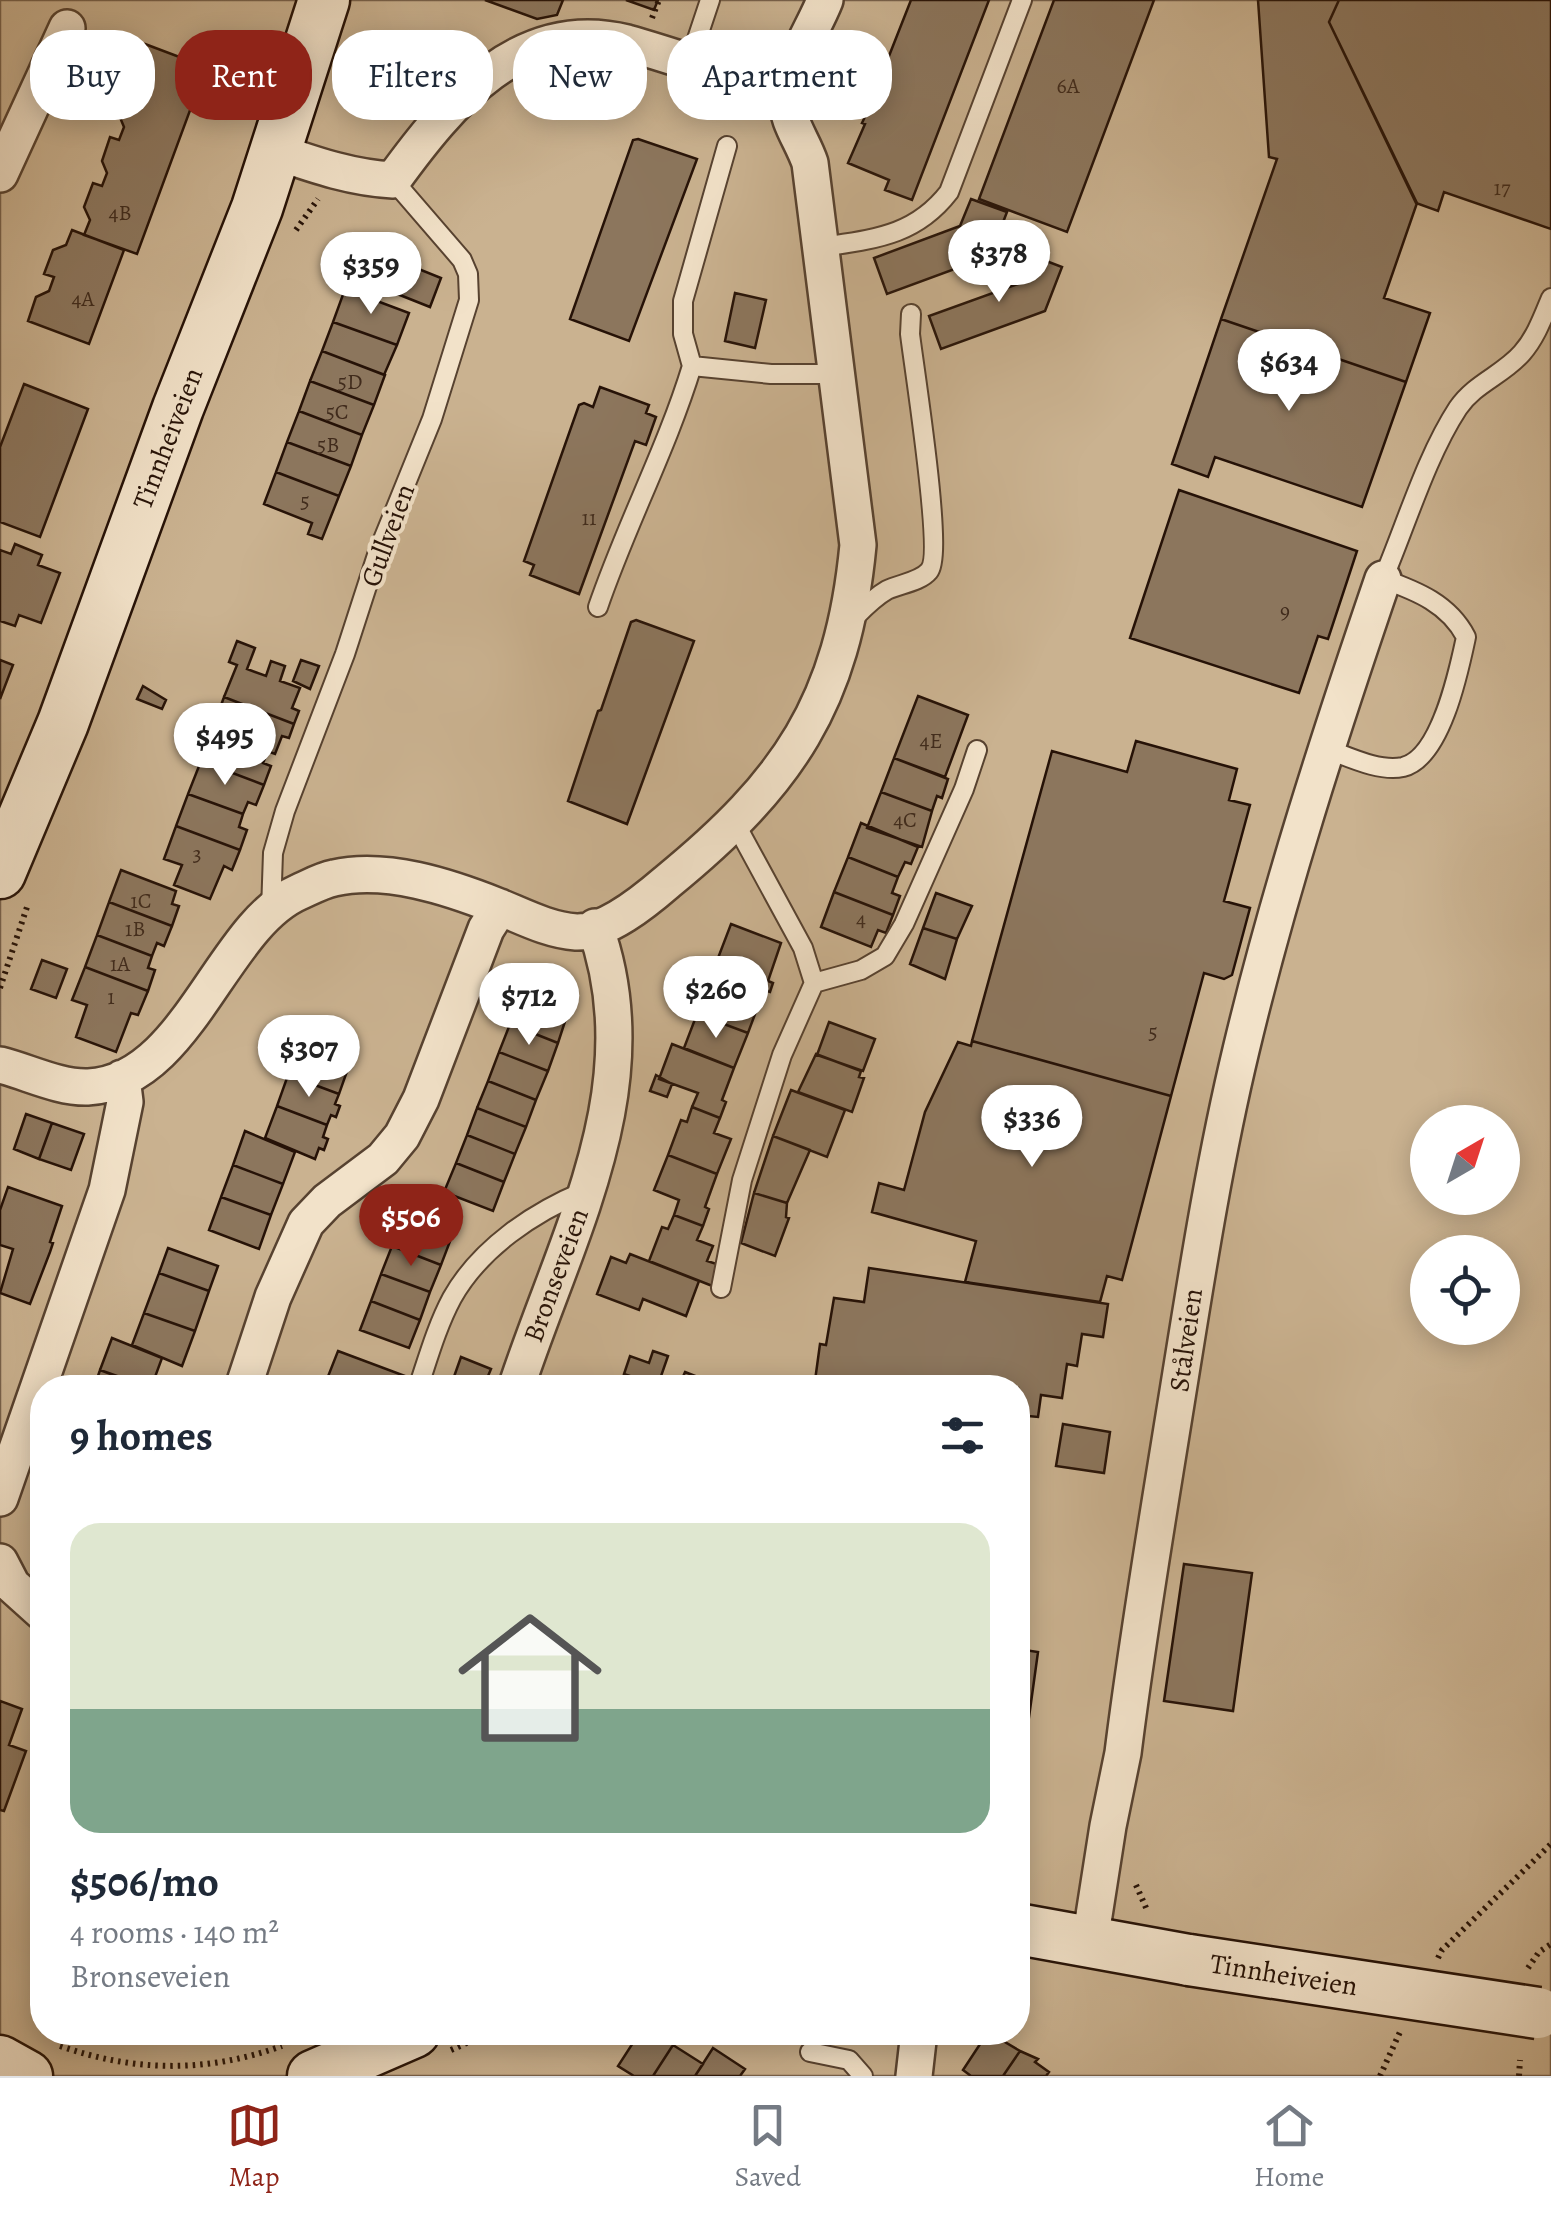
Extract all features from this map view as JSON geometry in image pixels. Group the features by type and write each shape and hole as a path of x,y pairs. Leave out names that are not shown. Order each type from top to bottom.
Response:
{"street":[{"name":"Tinnheiveien","path":"0,873 62,722 277,152 324,0"},
{"path":"812,30 825,0"},
{"path":"0,174 67,28"},
{"path":"277,152 330,170 394,180 468,92 492,69 524,50 549,42 599,38 667,56"},
{"path":"0,1065 59,1083 89,1087 122,1078 152,1057 186,1024 235,953 270,912 294,894 335,878 384,876 460,892 542,925 579,932 614,920 642,903 735,823 787,761 834,671 848,624 858,545 810,163 790,120"},
{"name":"Stålveien","path":"1090,1941 1123,1753 1189,1308 1240,1052 1327,749 1383,579"},
{"path":"246,1375 273,1297 306,1223 383,1159 402,1136 427,1085 474,957 500,907"},
{"path":"586,1191 611,1099 616,1049 608,961 595,927"},
{"path":"43,1375 107,1190 126,1102 122,1078"},
{"name":"Bronseveien","path":"521,1375 586,1191"},
{"path":"0,1498 30,1412"},
{"path":"0,1562 12,1585 30,1601"},
{"name":"Tinnheiveien","path":"1030,1932 1189,1960 1538,2000"},
{"path":"301,2060 362,2045"},
{"path":"914,2076 918,2045"},
{"path":"0,2061 40,2060"}],"lane":[{"path":"700,30 710,0"},
{"path":"822,246 888,235 932,214 949,192 1022,0"},
{"path":"598,607 618,548 677,416 692,366 682,334 684,301 727,146"},
{"name":"Gullveien","path":"270,912 273,853 284,811 346,654 378,552 432,419 469,300 468,274 462,260 394,180"},
{"path":"1327,749 1382,766 1405,767 1426,750 1446,712 1466,637 1458,620 1417,592 1383,579 1444,432 1460,405 1481,382 1520,355 1534,337 1551,298"},
{"path":"848,624 886,591 926,574 934,559 910,334 912,314"},
{"path":"692,366 771,374 836,374"},
{"path":"814,983 861,970 885,956 904,924 964,789 977,750"},
{"path":"721,1288 742,1180 782,1055 814,983 803,948 735,823"},
{"name":"Bronseveien","path":"423,1375 452,1298 474,1269 528,1220 586,1191"},
{"path":"810,2052 848,2060 862,2076"}],"path":[{"path":"1434,1966 1442,1950 1551,1844"},
{"path":"1538,2000 1539,1952 1551,1944"},
{"path":"1380,2076 1402,2027"},
{"path":"40,2060 100,2060 150,2068 198,2068 258,2055 301,2060"},
{"path":"1518,2076 1520,2060"}],"shaded area":[{"path":"0,0 1551,0 1551,2076 0,2076"}],"building":[{"path":"485,0 563,0 557,15 537,19"},
{"path":"626,0 658,0 654,10"},
{"path":"911,0 989,0 912,200 885,190 889,180 848,163 863,120 892,120 892,48"},
{"path":"1054,0 1154,0 1067,232 979,199"},
{"path":"1258,0 1339,0 1329,22 1417,203 1384,298 1430,313 1406,382 1221,319 1277,159 1269,157"},
{"path":"1339,0 1551,0 1551,229 1444,192 1438,211 1416,203 1329,22"},
{"path":"155,48 175,55 175,120 186,120 137,254 84,235 90,220 84,207 93,183 102,186 107,173 102,161 110,137 119,140 124,127 121,120 155,120"},
{"path":"633,140 697,159 629,341 570,319"},
{"path":"971,199 1007,212 990,256 887,294 874,258 960,226"},
{"path":"72,230 124,250 89,344 28,321 36,297 49,291 54,277 44,274 53,250 66,245"},
{"path":"344,239 441,278 430,307 332,268"},
{"path":"1028,254 1062,267 1045,311 941,349 929,316 1018,284"},
{"path":"345,289 409,313 397,345 333,322"},
{"path":"735,293 766,300 755,348 725,341"},
{"path":"1221,319 1406,382 1362,507 1215,457 1208,477 1172,464"},
{"path":"333,322 397,345 384,375 322,351"},
{"path":"322,351 385,375 374,405 310,381"},
{"path":"310,381 374,405 362,435 299,411"},
{"path":"24,384 88,409 40,537 0,522 0,447"},
{"path":"600,387 649,405 646,413 656,417 646,445 635,441 579,594 530,575 534,565 524,561 579,405 593,407"},
{"path":"299,411 362,435 351,466 287,442"},
{"path":"287,442 351,466 339,496 276,472"},
{"path":"276,472 339,496 322,539 308,534 312,523 264,504"},
{"path":"1179,490 1357,551 1328,639 1318,636 1299,693 1130,638"},
{"path":"15,544 42,555 38,565 60,573 41,623 19,615 15,626 0,621 0,550 11,554"},
{"path":"636,620 694,641 627,824 568,801 631,622"},
{"path":"237,641 255,648 247,669 266,676 271,661 285,666 280,681 300,688 292,708 299,711 294,724 224,697 237,665 229,662"},
{"path":"0,660 13,665 0,699"},
{"path":"301,660 319,666 310,689 293,681"},
{"path":"143,686 166,700 162,709 137,699"},
{"path":"918,696 968,715 945,777 894,758"},
{"path":"224,697 294,724 289,738 282,736 275,754 212,731"},
{"path":"212,731 268,751 263,763 271,766 264,785 201,761"},
{"path":"1136,741 1237,769 1229,800 1250,805 1224,901 1250,908 1232,975 1224,979 1204,973 1171,1096 972,1041 1052,751 1127,772"},
{"path":"894,758 948,779 942,798 937,796 932,811 881,792"},
{"path":"201,761 264,785 256,805 248,802 243,814 188,794"},
{"path":"881,792 932,811 922,847 867,828"},
{"path":"188,794 243,814 239,827 247,830 240,850 176,826"},
{"path":"861,823 918,847 911,864 905,862 898,877 848,857"},
{"path":"176,826 240,850 232,870 224,866 210,899 174,885 182,865 164,859"},
{"path":"848,857 898,877 892,893 900,896 893,915 834,892"},
{"path":"121,870 176,891 172,904 179,906 172,926 109,902"},
{"path":"834,892 893,915 886,933 878,930 871,947 821,927"},
{"path":"936,893 972,906 957,939 923,928"},
{"path":"109,902 172,926 164,946 157,943 152,956 97,935"},
{"path":"731,924 781,943 768,981 773,983 770,992 764,990 761,998 710,979"},
{"path":"923,928 957,939 945,979 910,964"},
{"path":"97,935 152,956 148,968 155,970 148,991 85,967"},
{"path":"42,960 67,969 56,998 31,989"},
{"path":"85,967 148,991 138,1015 131,1013 116,1052 76,1037 87,1005 72,1000"},
{"path":"710,979 761,998 748,1033 697,1014"},
{"path":"521,996 547,1007 550,999 570,1006 558,1043 510,1024"},
{"path":"697,1014 748,1033 734,1068 684,1048"},
{"path":"829,1022 875,1039 863,1071 817,1055"},
{"path":"510,1024 558,1043 548,1071 499,1052"},
{"path":"301,1041 351,1060 339,1094 288,1075"},
{"path":"972,1041 1171,1096 1122,1280 1107,1276 1100,1302 965,1282 976,1241 872,1212 879,1183 904,1190 925,1112 958,1042 971,1046"},
{"path":"672,1044 734,1068 720,1118 692,1107 698,1093 659,1079"},
{"path":"499,1052 548,1071 536,1100 488,1081"},
{"path":"816,1054 861,1071 859,1077 864,1078 852,1112 798,1092"},
{"path":"288,1075 339,1094 336,1117 331,1115 327,1125 277,1106"},
{"path":"656,1075 672,1084 667,1097 650,1091"},
{"path":"488,1081 536,1100 526,1127 477,1108"},
{"path":"791,1090 845,1110 827,1157 773,1136"},
{"path":"277,1106 327,1125 323,1137 328,1139 315,1159 265,1138"},
{"path":"692,1107 720,1118 714,1133 731,1139 717,1174 668,1155 681,1120 687,1122"},
{"path":"477,1108 526,1127 515,1154 467,1135"},
{"path":"26,1114 52,1123 39,1159 14,1149"},
{"path":"52,1123 84,1134 71,1170 39,1159"},
{"path":"245,1131 295,1152 283,1184 233,1165"},
{"path":"467,1135 515,1154 504,1182 456,1163"},
{"path":"773,1136 810,1150 787,1203 754,1193"},
{"path":"668,1155 717,1174 705,1207 709,1209 703,1226 674,1215 679,1200 654,1190"},
{"path":"456,1163 504,1182 493,1211 444,1192"},
{"path":"233,1165 283,1184 271,1215 221,1197"},
{"path":"8,1187 62,1206 30,1304 0,1293 13,1249 0,1245 0,1210"},
{"path":"754,1193 787,1203 789,1218 775,1256 741,1243"},
{"path":"221,1197 271,1215 259,1249 209,1230"},
{"path":"674,1215 703,1226 697,1240 713,1246 707,1261 723,1266 715,1287 649,1261 662,1227 668,1229"},
{"path":"403,1217 452,1236 441,1265 392,1246"},
{"path":"392,1246 441,1265 430,1292 381,1274"},
{"path":"168,1248 218,1266 209,1291 159,1273"},
{"path":"630,1254 699,1281 686,1316 643,1299 639,1310 597,1294 611,1257 626,1263"},
{"path":"869,1268 1108,1304 1103,1337 1082,1334 1077,1366 1067,1364 1062,1398 1041,1395 1038,1417 1030,1416 1030,1375 816,1375 820,1344 826,1345 834,1298 864,1302"},
{"path":"159,1273 209,1291 195,1331 144,1313"},
{"path":"381,1274 430,1292 420,1320 371,1301"},
{"path":"371,1301 420,1320 409,1348 360,1330"},
{"path":"144,1313 195,1331 182,1366 132,1345"},
{"path":"112,1338 162,1358 156,1375 114,1375 100,1370"},
{"path":"338,1351 402,1375 329,1375"},
{"path":"653,1351 668,1356 661,1375 624,1374 630,1356 649,1363"},
{"path":"461,1357 491,1369 488,1375 455,1375"},
{"path":"1063,1424 1110,1432 1104,1473 1056,1466"},
{"path":"1184,1564 1252,1573 1233,1711 1164,1701"},
{"path":"1030,1651 1038,1652 1030,1710"},
{"path":"0,1701 22,1709 9,1745 26,1751 4,1811 0,1810"},
{"path":"632,2045 673,2045 653,2076 634,2076 618,2066"},
{"path":"673,2045 703,2064 695,2076 653,2076"},
{"path":"979,2045 1010,2045 1020,2051 1003,2076 971,2076 963,2070"},
{"path":"713,2048 745,2069 740,2076 695,2076"},
{"path":"1020,2051 1038,2059 1035,2062 1049,2072 1046,2076 1003,2076"}]}
